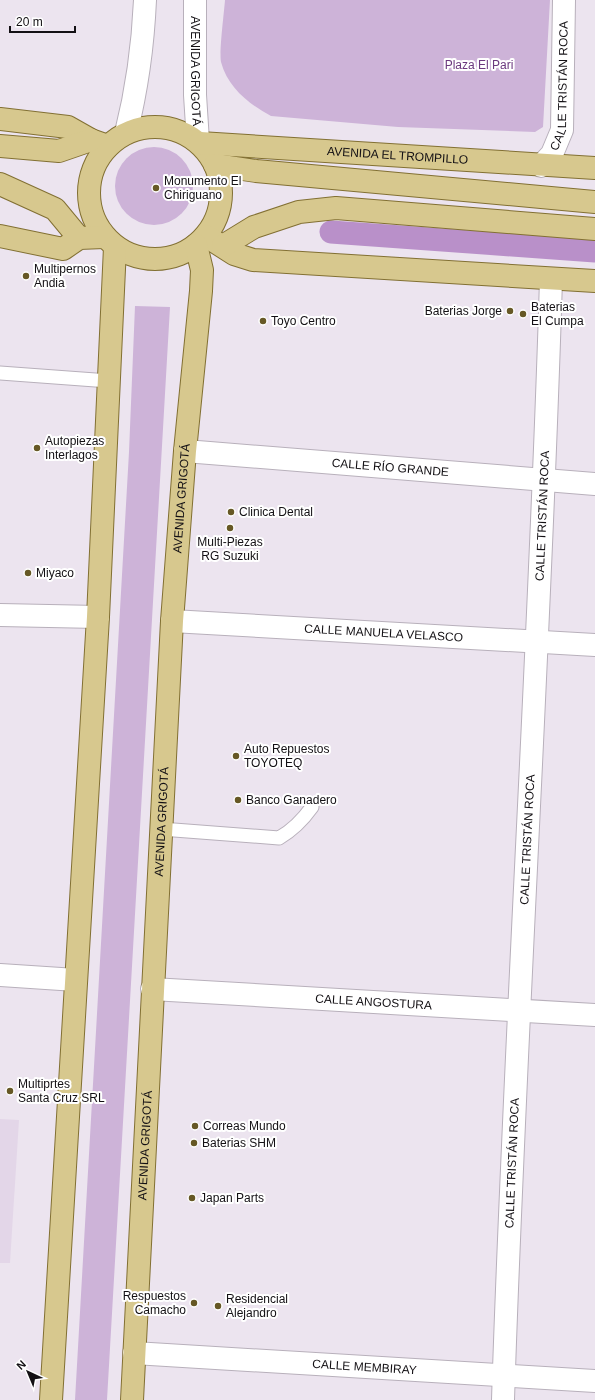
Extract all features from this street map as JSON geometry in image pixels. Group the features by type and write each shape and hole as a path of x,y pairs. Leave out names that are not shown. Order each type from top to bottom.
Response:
{"main road":[{"path":"0,120 68,127 99,143"},
{"path":"0,146 59,151 99,143 145,127 164,127 182,132 199,142 215,165 220,176 221,200 208,242"},
{"name":"AVENIDA EL TROMPILLO","path":"199,142 541,166 595,168"},
{"path":"51,1400 98,617 109,381 110,242 92,214 88,195 89,182 99,143"},
{"path":"215,165 256,171 595,202"},
{"path":"0,184 55,209 79,238"},
{"path":"0,236 63,248 79,238 110,242 135,256 156,260 170,258 208,242 299,212 336,208 595,229"},
{"path":"208,242 234,254 253,260 595,281"},
{"name":"AVENIDA GRIGOTÁ","path":"132,1400 172,621 185,451 202,270 208,242"}],"street":[{"path":"126,133 136,90 143,37 145,0"},
{"name":"AVENIDA GRIGOTÁ","path":"195,0 195,95 199,142"},
{"name":"CALLE TRISTÁN ROCA","path":"541,166 552,154 562,130 564,0"},
{"name":"CALLE TRISTÁN ROCA","path":"503,1400 518,1010 545,480 550,278"},
{"name":"CALLE RÍO GRANDE","path":"185,451 595,484"},
{"path":"0,615 98,617"},
{"name":"CALLE MANUELA VELASCO","path":"172,621 538,640 595,645"},
{"path":"0,975 76,980"},
{"name":"CALLE ANGOSTURA","path":"152,989 595,1015"},
{"name":"CALLE MEMBIRAY","path":"134,1353 595,1381"}],"lane":[{"path":"0,372 109,381"},
{"path":"161,829 279,838 297,825 312,807"}],"shaded area":[{"path":"0,1119 19,1120 10,1263 0,1263"}],"green space":[{"name":"Plaza El Pari","path":"225,0 550,0 543,127 535,132 398,127 271,116 240,94 224,71 221,62 221,41"},
{"path":"154,147 169,150 176,154 186,164 190,171 193,186 190,201 186,208 176,218 169,222 154,225 139,222 132,218 122,208 118,201 115,186 118,171 122,164 132,154 139,150"},
{"path":"135,306 170,307 107,1400 75,1400 129,452"}],"waterway":[{"path":"331,232 595,251"}],"place":[{"name":"Monumento El Chiriguano","path":"156,188"},
{"name":"Multipernos Andia","path":"26,276"},
{"name":"Baterias Jorge","path":"510,311"},
{"name":"Baterias El Cumpa","path":"523,314"},
{"name":"Toyo Centro","path":"263,321"},
{"name":"Autopiezas Interlagos","path":"37,448"},
{"name":"Clinica Dental","path":"231,512"},
{"name":"Multi-Piezas RG Suzuki","path":"230,528"},
{"name":"Miyaco","path":"28,573"},
{"name":"Auto Repuestos TOYOTEQ","path":"236,756"},
{"name":"Banco Ganadero","path":"238,800"},
{"name":"Multiprtes Santa Cruz SRL","path":"10,1091"},
{"name":"Correas Mundo","path":"195,1126"},
{"name":"Baterias SHM","path":"194,1143"},
{"name":"Japan Parts","path":"192,1198"},
{"name":"Respuestos Camacho","path":"194,1303"},
{"name":"Residencial Alejandro","path":"218,1306"}]}
